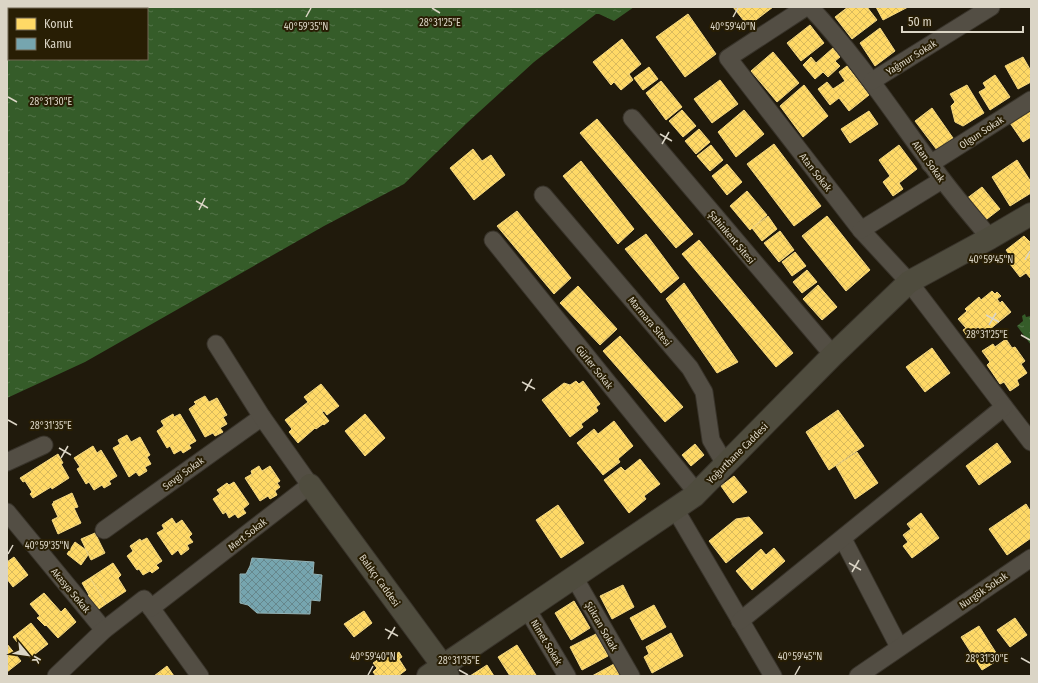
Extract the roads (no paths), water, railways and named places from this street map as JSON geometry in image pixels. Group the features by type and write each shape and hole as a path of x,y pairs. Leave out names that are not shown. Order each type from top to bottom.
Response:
{"main road":[{"name":"Yoğurthane Caddesi","path":"440,673 527,609 696,495 833,355 909,282 1031,214"},
{"name":"Balıkçı Caddesi","path":"310,485 440,673"}],"street":[{"name":"Atan Sokak","path":"806,7 728,58 861,230 909,282 1031,442"},
{"name":"Altan Sokak","path":"810,7 831,29 872,82 942,180 990,238"},
{"name":"Yağmur Sokak","path":"872,82 991,7"},
{"name":"Olgun Sokak","path":"930,164 1031,100"},
{"name":"Şahinkent Sitesi","path":"632,118 833,355"},
{"path":"861,230 942,180"},
{"name":"Marmara Sitesi","path":"543,195 690,368 704,392 711,440 725,464"},
{"name":"Gürler Sokak","path":"493,240 696,495"},
{"path":"216,344 262,417 310,485"},
{"path":"740,621 1004,407"},
{"name":"Sevgi Sokak","path":"104,530 262,417"},
{"path":"7,462 44,445"},
{"name":"Mert Sokak","path":"151,608 310,485"},
{"path":"675,509 773,676"},
{"name":"Akasya Sokak","path":"7,512 104,630"},
{"path":"843,538 899,647"},
{"name":"Nurgök Sokak","path":"858,676 1031,558"},
{"name":"Şükran Sokak","path":"574,577 631,676"},
{"path":"63,674 104,630 144,599 200,676"},
{"name":"Nimet Sokak","path":"527,609 566,676"}],"water":[{"path":"7,7 634,7 614,21 596,14 534,62 468,122 404,184 324,226 85,362 7,398"},
{"path":"1025,314 1026,317 1031,316 1031,345 1017,326 1023,321 1022,316"}]}
